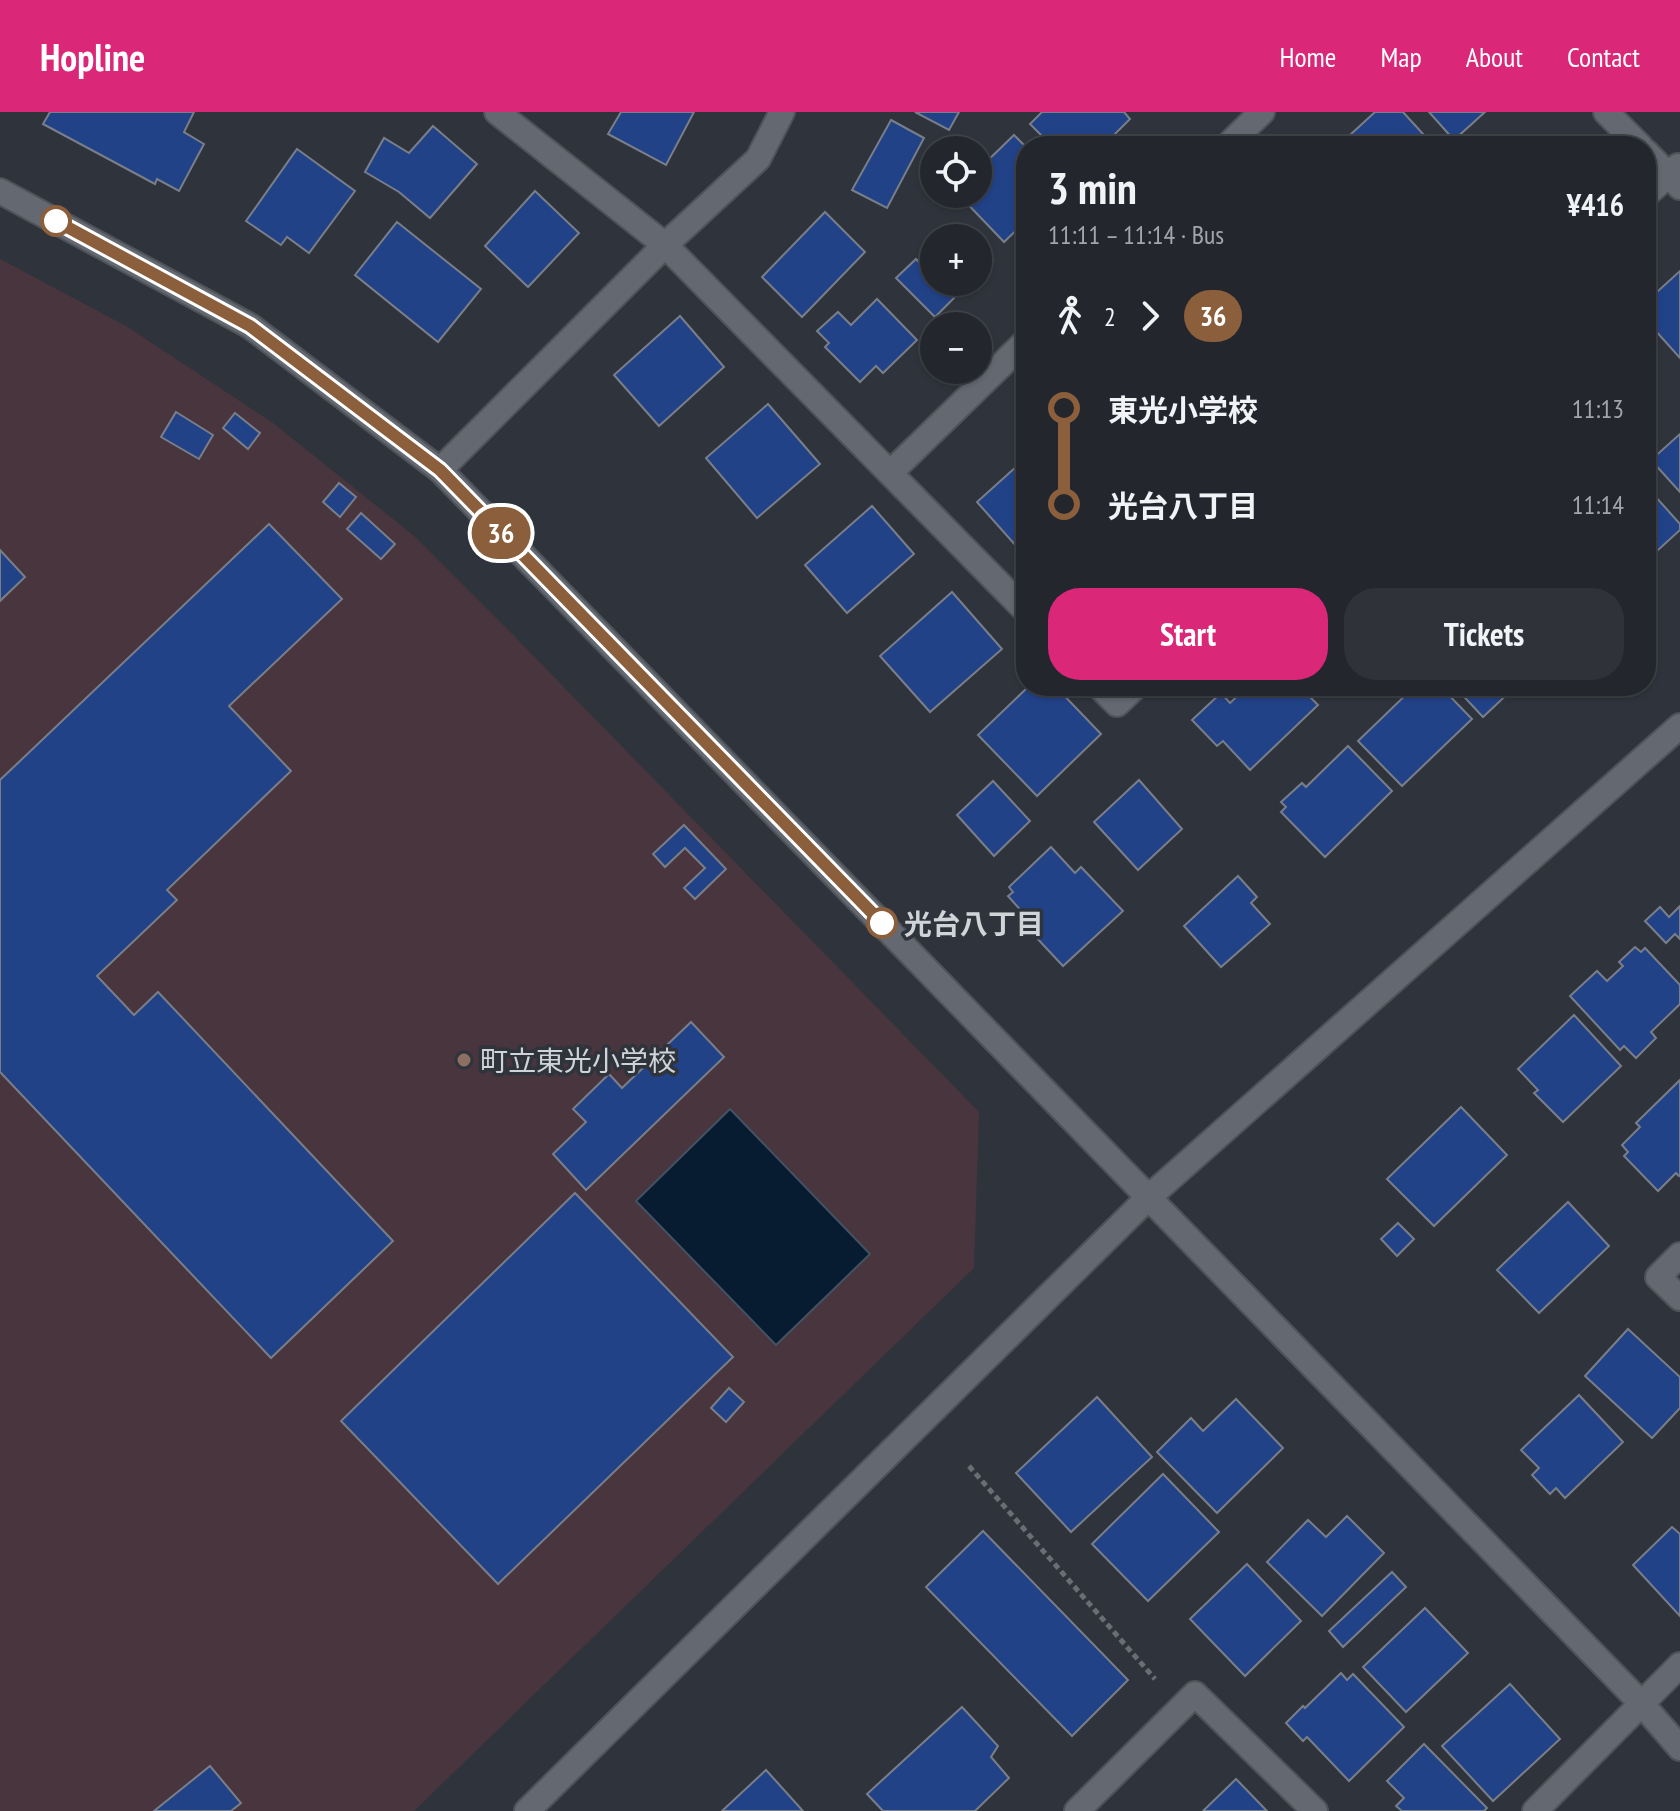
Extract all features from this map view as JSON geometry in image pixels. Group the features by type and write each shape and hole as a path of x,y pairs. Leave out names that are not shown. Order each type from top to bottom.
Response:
{"street":[{"path":"497,112 665,245 1016,601"},
{"path":"440,470 665,245 758,159 782,112"},
{"path":"1237,136 1262,112"},
{"path":"1606,112 1630,136"},
{"path":"1656,160 1676,175 1656,188"},
{"path":"0,191 250,326 440,470 1642,1704 1680,1748"},
{"path":"890,473 1016,351"},
{"path":"1109,696 1117,704 1125,696"},
{"path":"527,1811 1149,1197 1680,726"},
{"path":"1680,1255 1658,1277 1680,1298"},
{"path":"1535,1811 1680,1665"},
{"path":"1077,1811 1195,1694 1315,1811"}],"path":[{"path":"969,1466 1180,1709"}],"shaded area":[{"name":"町立東光小学校","path":"0,259 126,326 273,423 413,535 979,1112 974,1268 414,1811 0,1811"}],"water":[{"path":"730,1109 870,1254 776,1345 636,1201"}],"building":[{"path":"50,112 194,112 184,132 204,144 179,191 157,179 155,184 43,124"},
{"path":"621,112 694,112 666,165 608,134"},
{"path":"915,112 959,112 949,130"},
{"path":"1042,112 1124,112 1130,119 1113,136 1042,136 1030,124"},
{"path":"1375,112 1403,112 1425,136 1349,136"},
{"path":"1429,112 1485,112 1458,136 1450,136"},
{"path":"891,120 920,136 920,146 887,208 852,190"},
{"path":"433,126 477,164 430,218 399,192 365,172 384,138 409,153"},
{"path":"1014,135 1016,231 1004,242 992,229 992,224 987,224 971,208 992,208 992,156"},
{"path":"297,149 355,191 309,253 287,237 281,245 246,221"},
{"path":"535,191 579,233 528,287 485,246"},
{"path":"825,212 865,252 802,317 762,277"},
{"path":"397,222 481,289 438,342 355,275"},
{"path":"916,259 920,263 920,296 956,296 940,312 930,312 896,278"},
{"path":"1680,271 1680,358 1656,331 1656,293"},
{"path":"877,299 917,340 883,373 876,366 860,382 825,347 829,343 817,331 838,312 851,325"},
{"path":"680,316 724,367 659,426 614,375"},
{"path":"768,404 820,464 757,518 706,458"},
{"path":"176,412 213,435 199,459 161,437"},
{"path":"235,413 260,433 248,449 223,428"},
{"path":"1680,434 1680,492 1656,466 1656,456"},
{"path":"1016,467 1016,546 977,502"},
{"path":"339,483 356,497 340,517 323,502"},
{"path":"1656,497 1680,524 1680,530 1656,552"},
{"path":"872,506 914,554 847,613 805,565"},
{"path":"361,513 395,544 381,559 347,529"},
{"path":"269,524 342,599 229,706 291,771 167,890 177,900 97,976 134,1015 158,992 393,1241 271,1358 0,1072 0,780"},
{"path":"0,550 25,577 0,601"},
{"path":"952,592 1002,649 930,712 880,656"},
{"path":"1019,696 1065,696 1101,734 1037,796 978,735"},
{"path":"1218,696 1224,696 1230,703 1237,696 1311,696 1318,705 1250,770 1223,741 1217,746 1192,720"},
{"path":"1405,696 1450,696 1472,719 1402,786 1358,741"},
{"path":"1463,696 1505,696 1483,717"},
{"path":"1348,746 1392,791 1325,857 1281,812 1286,807 1281,802 1302,783 1306,787"},
{"path":"1139,780 1182,829 1138,870 1094,822"},
{"path":"993,781 1030,821 994,856 957,815"},
{"path":"684,825 726,869 695,899 684,888 705,868 685,848 665,867 653,854"},
{"path":"1051,847 1075,873 1081,867 1123,911 1063,966 1019,919 1024,914 1008,896 1013,892 1009,887"},
{"path":"1238,876 1257,897 1251,903 1270,924 1221,967 1184,926"},
{"path":"1680,906 1680,939 1675,934 1666,943 1645,921 1660,907 1669,917"},
{"path":"1635,947 1641,952 1645,948 1680,985 1680,1004 1651,1032 1656,1038 1636,1058 1624,1046 1620,1050 1570,996 1597,971 1607,981 1623,966 1619,962"},
{"path":"1574,1015 1621,1066 1563,1122 1534,1093 1538,1090 1518,1069"},
{"path":"691,1022 724,1057 586,1190 553,1154 586,1122 573,1109 609,1074 622,1088"},
{"path":"1680,1080 1680,1175 1676,1173 1658,1191 1624,1156 1628,1152 1622,1145 1640,1127 1636,1123"},
{"path":"1461,1107 1507,1155 1434,1226 1387,1179"},
{"path":"575,1193 733,1357 498,1584 341,1421"},
{"path":"1568,1202 1609,1246 1539,1313 1497,1270"},
{"path":"1398,1223 1414,1239 1397,1256 1381,1239"},
{"path":"1628,1329 1680,1377 1680,1408 1652,1438 1585,1376"},
{"path":"729,1388 744,1402 726,1422 711,1408"},
{"path":"1579,1395 1623,1442 1565,1498 1556,1488 1550,1494 1532,1475 1539,1468 1521,1450"},
{"path":"1097,1397 1152,1457 1071,1532 1016,1473"},
{"path":"1236,1399 1283,1448 1217,1513 1157,1452 1191,1418 1203,1431"},
{"path":"1163,1474 1219,1532 1148,1601 1092,1544"},
{"path":"1347,1516 1384,1553 1322,1616 1267,1562 1308,1520 1326,1537"},
{"path":"1672,1527 1680,1534 1680,1616 1633,1565"},
{"path":"983,1531 1128,1680 1072,1736 926,1587"},
{"path":"1247,1564 1301,1621 1245,1676 1190,1619"},
{"path":"1392,1572 1406,1587 1343,1647 1329,1631"},
{"path":"1425,1608 1468,1653 1406,1712 1363,1667"},
{"path":"1341,1673 1347,1680 1353,1674 1404,1727 1349,1781 1307,1737 1303,1741 1286,1723"},
{"path":"1510,1684 1560,1739 1493,1801 1442,1746"},
{"path":"962,1707 998,1746 991,1757 1009,1778 975,1811 883,1811 867,1794"},
{"path":"1424,1744 1487,1808 1484,1811 1402,1811 1396,1806 1404,1798 1387,1781"},
{"path":"210,1766 241,1803 231,1811 154,1811"},
{"path":"766,1770 803,1811 722,1811"},
{"path":"1236,1779 1267,1811 1203,1811"}],"bus line":[{"name":"36","path":"56,221 250,326 440,470 882,923"}],"place":[{"name":"光台八丁目","path":"882,923"},
{"name":"町立東光小学校","path":"464,1060"}]}
